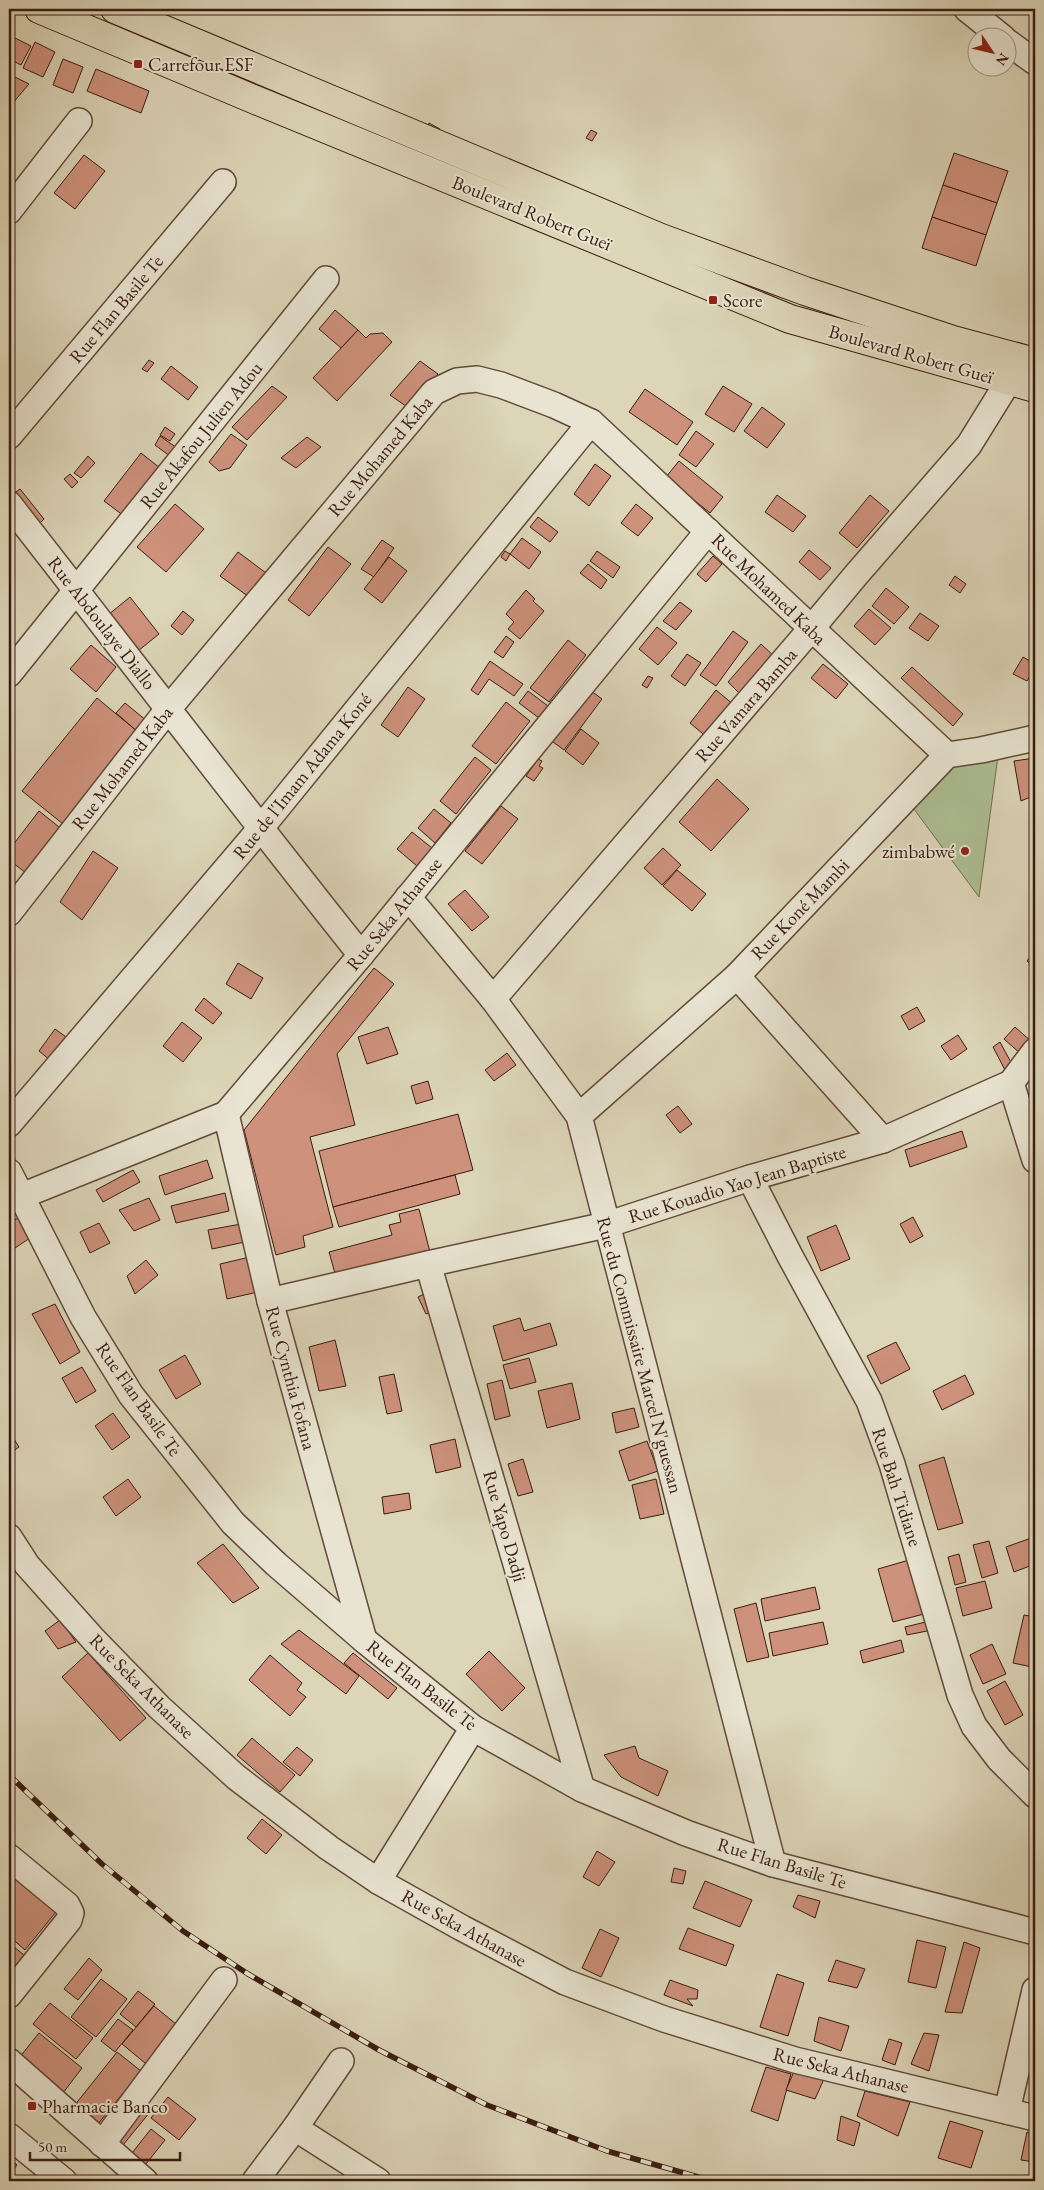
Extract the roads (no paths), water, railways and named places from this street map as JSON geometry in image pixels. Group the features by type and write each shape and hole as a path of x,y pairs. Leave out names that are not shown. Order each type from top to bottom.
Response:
{"main road":[{"name":"Boulevard Robert Gueï","path":"39,9 790,319 1008,382 1035,388"},
{"name":"Boulevard Robert Gueï","path":"114,9 661,238 814,294 953,340 1035,362"}],"street":[{"path":"967,9 991,28"},
{"path":"1016,48 1035,62"},
{"path":"9,211 79,121"},
{"name":"Rue Flan Basile Te","path":"9,436 223,182"},
{"name":"Rue Akafou Julien Adou","path":"9,674 326,279"},
{"name":"Rue Mohamed Kaba","path":"9,913 169,708 434,392 457,381 477,379 501,385 545,401 591,422 947,755"},
{"name":"Rue Vamara Bamba","path":"493,999 811,629 856,574 969,445 1008,382"},
{"name":"Rue de l'Imam Adama Koné","path":"9,1124 260,829 591,422"},
{"name":"Rue Abdoulaye Diallo","path":"9,504 169,708 260,829 361,955"},
{"name":"Rue Seka Athanase","path":"15,1198 226,1114 361,955 708,531"},
{"path":"947,755 981,750 1035,738"},
{"name":"Rue Koné Mambi","path":"579,1116 737,976 947,755"},
{"name":"Rue du Commissaire Marcel N'guessan","path":"408,897 493,999 579,1116 773,1864"},
{"path":"737,976 883,1140"},
{"name":"Rue Kouadio Yao Jean Baptiste","path":"270,1301 606,1225 750,1178 883,1140 1011,1083 1035,1051"},
{"path":"1011,1083 1035,1160"},
{"name":"Rue Cynthia Fofana","path":"226,1114 270,1301 364,1640"},
{"name":"Rue Flan Basile Te","path":"9,1172 15,1198 83,1317 131,1395 163,1438 233,1523 276,1564 364,1640 473,1728 582,1789 686,1833 773,1864 1035,1932"},
{"name":"Rue Bah Tidiane","path":"750,1178 794,1265 868,1401 892,1464 960,1695 974,1726 999,1759 1035,1795"},
{"name":"Rue Yapo Dadji","path":"428,1264 582,1789"},
{"name":"Rue Seka Athanase","path":"9,1537 27,1565 94,1640 159,1707 236,1777 329,1848 378,1881 565,1982 655,2015 795,2060 1035,2118"},
{"path":"378,1881 473,1728"},
{"path":"9,1857 67,1905 71,1913 69,1920 9,1995"},
{"path":"102,2144 224,1980"},
{"path":"1007,2111 1035,1990"},
{"path":"9,2061 102,2144 136,2179"},
{"path":"255,2181 295,2128 341,2061"},
{"path":"295,2128 378,2181"},
{"path":"9,2136 64,2181"}],"railway":[{"path":"9,1775 102,1864 183,1931 248,1974 379,2050 487,2105 607,2151 712,2181"}],"place":[{"name":"Carrefour ESF","path":"138,64"},
{"name":"Score","path":"713,300"},
{"name":"zimbabwé","path":"965,851"},
{"name":"Pharmacie Banco","path":"32,2106"}]}
